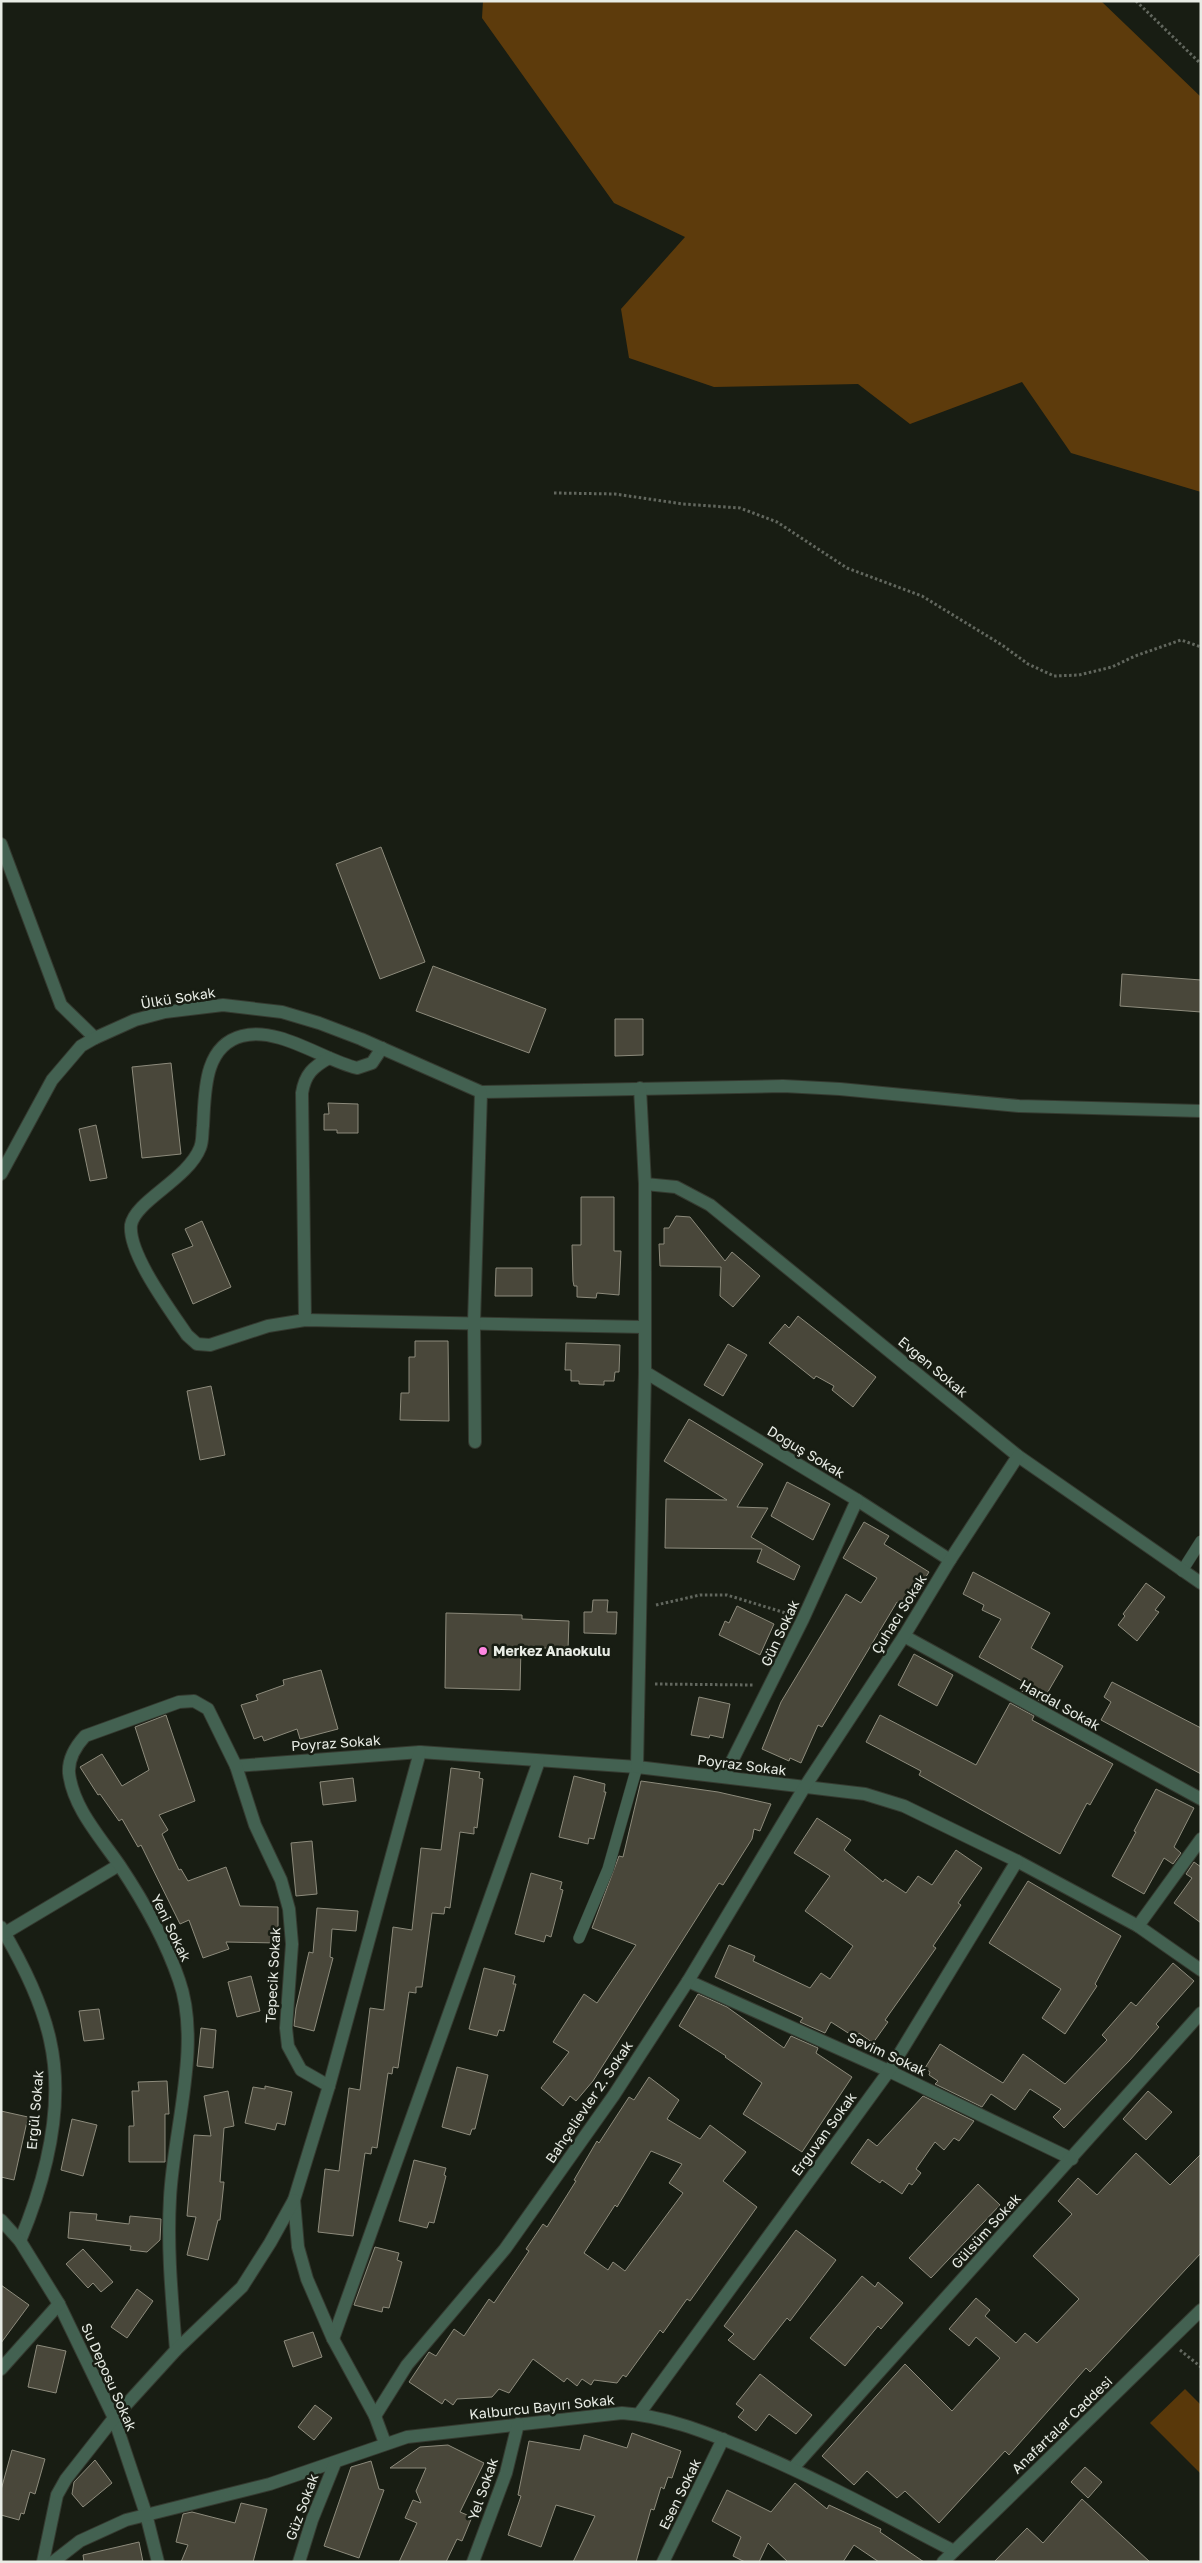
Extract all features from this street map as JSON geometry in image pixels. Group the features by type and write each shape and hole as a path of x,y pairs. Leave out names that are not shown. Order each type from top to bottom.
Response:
{"street":[{"path":"1,844 61,1005 95,1038"},
{"name":"Ülkü Sokak","path":"1,1174 52,1080 67,1060 81,1046 95,1038 135,1020 157,1014 223,1005 282,1012 319,1023 382,1048 481,1092"},
{"path":"382,1048 372,1063 357,1068 302,1046 258,1034 243,1035 223,1046 216,1056 206,1080 201,1146 195,1158 168,1186 135,1212 131,1226 134,1244 142,1265 187,1335 197,1344 210,1345 268,1326 305,1320 644,1326"},
{"path":"305,1320 302,1093 305,1079 311,1070 319,1062 329,1058"},
{"path":"475,1442 474,1323 481,1092 783,1086 840,1089 1019,1106 1201,1112"},
{"path":"637,1767 645,1372 645,1184 640,1088"},
{"name":"Evgen Sokak","path":"645,1184 676,1188 699,1198 715,1209 1018,1456 1201,1583"},
{"name":"Doğuş Sokak","path":"645,1372 857,1500 950,1560"},
{"name":"Çuhacı Sokak","path":"804,1788 904,1636 950,1560 1018,1456"},
{"name":"Gün Sokak","path":"724,1777 772,1685 857,1500"},
{"name":"Hardal Sokak","path":"904,1636 1201,1799"},
{"name":"Yeni Sokak","path":"176,2350 168,2245 169,2216 184,2088 187,2043 185,2011 180,1982 166,1945 149,1913 82,1808 69,1772 71,1758 78,1744 85,1736 179,1702 194,1702 208,1709 236,1766"},
{"path":"44,2562 54,2507 61,2487 114,2418 176,2350 242,2286 270,2244 294,2200 329,2086 420,1752"},
{"name":"Poyraz Sokak","path":"236,1766 420,1752 637,1767 864,1794 883,1799 928,1817 1017,1861 1138,1926 1201,1970"},
{"path":"333,2339 539,1760"},
{"name":"Tepecik Sokak","path":"236,1766 255,1825 281,1880 289,1909 292,1944 286,2028 288,2046 301,2070 329,2086"},
{"name":"Bahçelievler 2. Sokak","path":"375,2416 407,2365 457,2309 505,2250 614,2096 688,1981 804,1788"},
{"path":"1138,1926 1201,1839"},
{"name":"Erguvan Sokak","path":"640,2414 889,2071 1017,1861"},
{"path":"3,1930 120,1865"},
{"name":"Ergül Sokak","path":"3,1930 6,1949 45,2023 52,2050 54,2076 50,2134 44,2171 32,2211 20,2241"},
{"name":"Sevim Sokak","path":"688,1981 889,2071 1072,2158"},
{"name":"Gülsüm Sokak","path":"793,2468 1201,2013"},
{"path":"294,2200 298,2247 306,2279 333,2339 375,2416 385,2443"},
{"name":"Su Deposu Sokak","path":"1,2220 20,2241 59,2304 114,2418 146,2514 158,2562"},
{"path":"1,2369 59,2304"},
{"name":"Anafartalar Caddesi","path":"943,2562 1201,2310"},
{"name":"Kalburcu Bayırı Sokak","path":"53,2562 80,2542 105,2528 146,2514 270,2484 335,2463 385,2443 430,2433 593,2415 640,2414 681,2424 793,2468 954,2551"},
{"name":"Yel Sokak","path":"473,2562 506,2473 518,2424"},
{"name":"Esen Sokak","path":"663,2562 723,2439"},
{"name":"Güz Sokak","path":"298,2562 312,2520 335,2463"}],"lane":[{"path":"1182,1571 1201,1541"},
{"path":"579,1938 608,1869 637,1767"}],"path":[{"path":"1136,1 1201,64"},
{"path":"554,493 615,494 683,504 740,508 777,522 847,568 922,596 1002,645 1028,664 1054,676 1079,675 1112,667 1166,644 1181,640 1201,647"},
{"path":"640,1609 700,1596 727,1595 803,1619"},
{"path":"640,1684 772,1685"},
{"path":"1170,2342 1201,2367"}],"shaded area":[{"path":"483,1 1101,1 1201,97 1201,492 1071,453 1022,382 910,424 858,384 714,387 629,358 621,309 685,237 614,203 482,18"},
{"path":"1185,2389 1201,2405 1201,2474 1150,2423"}],"building":[{"path":"381,847 425,962 380,979 336,864"},
{"path":"433,966 546,1009 529,1053 416,1011"},
{"path":"1122,974 1201,980 1201,1012 1120,1006"},
{"path":"615,1019 643,1019 643,1055 615,1056"},
{"path":"171,1063 181,1154 142,1158 132,1067"},
{"path":"328,1103 358,1104 358,1133 337,1133 337,1130 324,1130 324,1114 329,1114"},
{"path":"96,1125 107,1178 90,1181 79,1129"},
{"path":"581,1197 614,1197 614,1251 621,1251 619,1295 597,1293 596,1298 577,1297 577,1286 574,1286 573,1281 572,1245 581,1245"},
{"path":"676,1216 690,1217 725,1261 732,1252 760,1276 733,1307 720,1296 721,1267 660,1266 659,1244 664,1244 664,1228 669,1228"},
{"path":"202,1221 231,1287 193,1304 172,1254 193,1246 185,1229"},
{"path":"496,1268 532,1268 532,1296 495,1296"},
{"path":"798,1316 876,1377 853,1407 832,1390 834,1386 816,1376 814,1379 769,1343 785,1324 789,1328"},
{"path":"415,1341 448,1341 449,1421 400,1420 401,1393 409,1393 409,1357 415,1357"},
{"path":"566,1343 620,1345 619,1372 615,1372 614,1381 604,1381 604,1385 579,1384 579,1381 571,1381 571,1370 565,1370"},
{"path":"728,1344 747,1355 723,1396 704,1385"},
{"path":"211,1386 225,1455 200,1460 187,1391"},
{"path":"689,1419 763,1464 737,1507 768,1508 751,1537 800,1566 794,1580 757,1562 762,1549 665,1548 666,1499 727,1500 664,1461"},
{"path":"787,1482 830,1504 813,1540 771,1516"},
{"path":"864,1522 889,1536 884,1544 929,1572 906,1608 897,1602 822,1727 818,1725 801,1763 790,1758 789,1761 762,1749 781,1702 846,1594 861,1603 877,1578 843,1558"},
{"path":"973,1572 1050,1613 1031,1648 1063,1666 1042,1702 1018,1689 1022,1681 979,1657 1001,1619 982,1610 984,1605 963,1594"},
{"path":"1146,1583 1165,1597 1155,1610 1159,1612 1137,1641 1118,1625 1125,1616 1123,1614"},
{"path":"593,1600 608,1600 607,1612 617,1612 616,1634 584,1633 584,1612 592,1612"},
{"path":"737,1606 774,1624 760,1655 719,1635 725,1621 729,1623"},
{"name":"Merkez Anaokulu","path":"446,1613 522,1615 522,1619 569,1621 568,1649 521,1647 520,1690 445,1688"},
{"path":"914,1654 953,1675 937,1706 898,1685"},
{"path":"321,1670 338,1729 300,1739 297,1729 264,1741 262,1736 254,1739 241,1705 258,1700 256,1695 284,1685 283,1680"},
{"path":"1112,1682 1201,1728 1201,1774 1101,1720 1111,1702 1104,1697"},
{"path":"699,1697 730,1704 723,1738 710,1735 709,1738 691,1735"},
{"path":"1010,1703 1034,1716 1032,1720 1113,1764 1090,1805 1087,1803 1060,1854 919,1775 921,1771 866,1742 880,1715 976,1765"},
{"path":"166,1715 195,1801 159,1815 168,1830 162,1834 179,1870 181,1869 188,1881 226,1867 240,1906 278,1907 278,1943 226,1942 229,1949 203,1958 189,1920 180,1924 141,1845 138,1847 122,1819 119,1821 100,1794 98,1795 80,1767 102,1754 122,1786 149,1770 135,1727"},
{"path":"451,1768 480,1772 479,1778 483,1779 477,1828 474,1827 474,1834 460,1832 450,1908 445,1907 444,1914 432,1913 422,1987 416,1987 416,1993 409,1992 398,2068 393,2067 392,2074 388,2073 377,2148 372,2147 371,2154 365,2153 353,2236 318,2232 325,2169 339,2171 349,2088 360,2090 370,2008 384,2010 393,1927 412,1930 421,1848 441,1850"},
{"path":"574,1776 605,1784 604,1792 606,1792 594,1839 589,1838 588,1844 559,1837"},
{"path":"353,1778 356,1801 323,1805 320,1782"},
{"path":"641,1781 718,1792 771,1804 760,1831 754,1829 752,1839 723,1885 719,1883 593,2081 576,2101 570,2096 563,2106 541,2088 569,2052 553,2042 584,1994 597,2003 636,1945 592,1928 619,1856 623,1857"},
{"path":"1156,1789 1194,1808 1174,1847 1181,1853 1173,1864 1164,1858 1144,1894 1112,1876 1136,1832 1134,1831"},
{"path":"817,1818 851,1840 844,1850 883,1882 885,1879 906,1893 918,1876 932,1885 956,1850 982,1868 958,1903 961,1905 933,1946 936,1948 885,2020 888,2022 873,2043 859,2033 856,2038 831,2022 825,2033 800,2022 803,2018 715,1977 729,1945 755,1956 753,1961 810,1988 821,1973 830,1979 853,1946 805,1911 830,1876 794,1853"},
{"path":"312,1841 317,1894 296,1896 291,1843"},
{"path":"1194,1862 1201,1867 1201,1923 1174,1903 1192,1878 1186,1874"},
{"path":"531,1873 562,1882 560,1889 563,1890 551,1937 546,1935 544,1942 515,1934"},
{"path":"1028,1881 1121,1936 1095,1984 1097,1986 1065,2034 1042,2018 1061,1989 989,1943"},
{"path":"317,1908 358,1911 356,1931 332,1929 330,1957 333,1958 314,2031 294,2026 296,2008 309,1952 313,1953"},
{"path":"1173,1963 1194,1981 1156,2024 1159,2027 1130,2060 1064,2128 1053,2117 1061,2109 1030,2089 1015,2110 991,2094 982,2107 935,2084 938,2081 929,2075 930,2072 925,2068 940,2044 1003,2083 1023,2054 1065,2084 1107,2040 1102,2035 1131,2002 1136,2006"},
{"path":"484,1968 515,1976 513,1984 516,1984 504,2031 499,2030 497,2036 469,2029"},
{"path":"251,1976 260,2011 237,2017 228,1982"},
{"path":"698,1994 727,2007 784,2048 791,2036 818,2048 816,2053 852,2077 802,2152 743,2114 762,2083 726,2056 679,2026"},
{"path":"99,2009 104,2039 84,2041 79,2011"},
{"path":"201,2028 216,2030 213,2068 197,2066"},
{"path":"457,2067 488,2075 475,2129 472,2129 470,2135 442,2127"},
{"path":"649,2077 679,2100 667,2119 700,2139 710,2125 746,2152 723,2181 757,2207 690,2301 687,2299 663,2333 660,2330 626,2377 623,2375 617,2383 594,2380 591,2385 582,2379 577,2386 567,2378 564,2382 533,2359 509,2393 499,2389 492,2397 457,2399 453,2405 445,2399 442,2404 409,2382 429,2352 436,2356 454,2329 464,2336 489,2299 494,2303 529,2251 526,2249 543,2224 547,2227 576,2181 574,2180 597,2141 599,2143 629,2097 634,2100","holes":["651,2151 682,2164 669,2183 683,2193 625,2271 613,2262 608,2270 584,2253 615,2205 617,2207"]},
{"path":"167,2081 169,2114 165,2114 165,2162 129,2162 129,2126 134,2126 132,2091 139,2091 138,2082"},
{"path":"265,2086 292,2092 285,2125 277,2123 275,2130 245,2123 253,2087 265,2089"},
{"path":"228,2091 234,2126 224,2128 220,2182 224,2182 220,2220 218,2220 208,2260 187,2255 196,2217 187,2216 194,2135 211,2136 204,2096"},
{"path":"1148,2091 1172,2112 1146,2140 1123,2119"},
{"path":"923,2096 974,2121 959,2141 954,2138 944,2150 935,2142 916,2169 921,2173 912,2185 909,2183 902,2194 882,2180 880,2183 851,2163 868,2139 877,2146"},
{"path":"1,2111 28,2117 14,2180 1,2177"},
{"path":"72,2119 97,2125 83,2176 61,2170"},
{"path":"1136,2153 1170,2185 1201,2154 1201,2253 1090,2372 1086,2368 1009,2455 1005,2451 939,2523 905,2491 897,2498 867,2471 854,2485 822,2456 905,2364 952,2411 1000,2358 976,2337 969,2346 949,2329 976,2298 990,2310 985,2316 1016,2343 1025,2333 1037,2343 1079,2299 1033,2256 1072,2214 1058,2201 1078,2178 1097,2195"},
{"path":"414,2160 446,2168 444,2175 446,2176 434,2223 429,2222 427,2228 399,2221"},
{"path":"978,2184 1000,2205 931,2278 909,2258"},
{"path":"70,2212 97,2214 96,2220 129,2224 130,2216 161,2219 160,2240 147,2252 130,2250 131,2246 68,2238"},
{"path":"796,2230 836,2260 790,2321 787,2318 754,2360 728,2340 734,2334 724,2326"},
{"path":"375,2247 399,2253 397,2260 402,2262 389,2308 383,2307 382,2312 354,2305"},
{"path":"83,2249 113,2282 101,2292 93,2283 88,2288 66,2264"},
{"path":"862,2276 875,2287 878,2282 903,2303 881,2329 878,2326 845,2366 810,2338"},
{"path":"1,2285 29,2305 1,2343"},
{"path":"137,2289 153,2301 127,2338 111,2327"},
{"path":"313,2332 322,2357 293,2367 284,2341"},
{"path":"37,2345 66,2351 56,2393 28,2387"},
{"path":"760,2374 812,2415 796,2434 769,2414 756,2431 738,2417 744,2410 736,2404"},
{"path":"315,2405 332,2418 314,2440 298,2427"},
{"path":"632,2433 681,2451 672,2478 668,2477 664,2489 661,2487 654,2510 651,2509 636,2562 573,2562 595,2516 556,2505 541,2547 508,2535 521,2496 518,2495 529,2441 580,2450 584,2435 627,2448"},
{"path":"448,2445 484,2463 460,2512 472,2517 462,2541 457,2539 446,2562 399,2562 417,2523 405,2518 413,2500 421,2503 416,2491 426,2468 390,2468 420,2447"},
{"path":"12,2450 45,2459 35,2494 30,2492 24,2514 21,2513 19,2520 1,2515 1,2490"},
{"path":"95,2460 112,2483 83,2507 72,2494 74,2482"},
{"path":"371,2461 379,2489 384,2490 359,2558 324,2546 351,2467"},
{"path":"1085,2467 1102,2482 1088,2498 1071,2482"},
{"path":"795,2483 827,2509 829,2505 881,2529 880,2532 924,2562 879,2562 854,2545 843,2562 788,2562 768,2543 759,2562 745,2562 733,2556 741,2537 712,2521 727,2490 771,2512"},
{"path":"1082,2499 1150,2562 994,2562 1027,2528 1043,2543"},
{"path":"241,2503 267,2509 253,2562 181,2562 188,2545 176,2542 183,2514 192,2512 235,2523"},
{"path":"139,2542 143,2562 84,2562 83,2555"}],"place":[{"name":"Merkez Anaokulu","path":"483,1651"}]}
